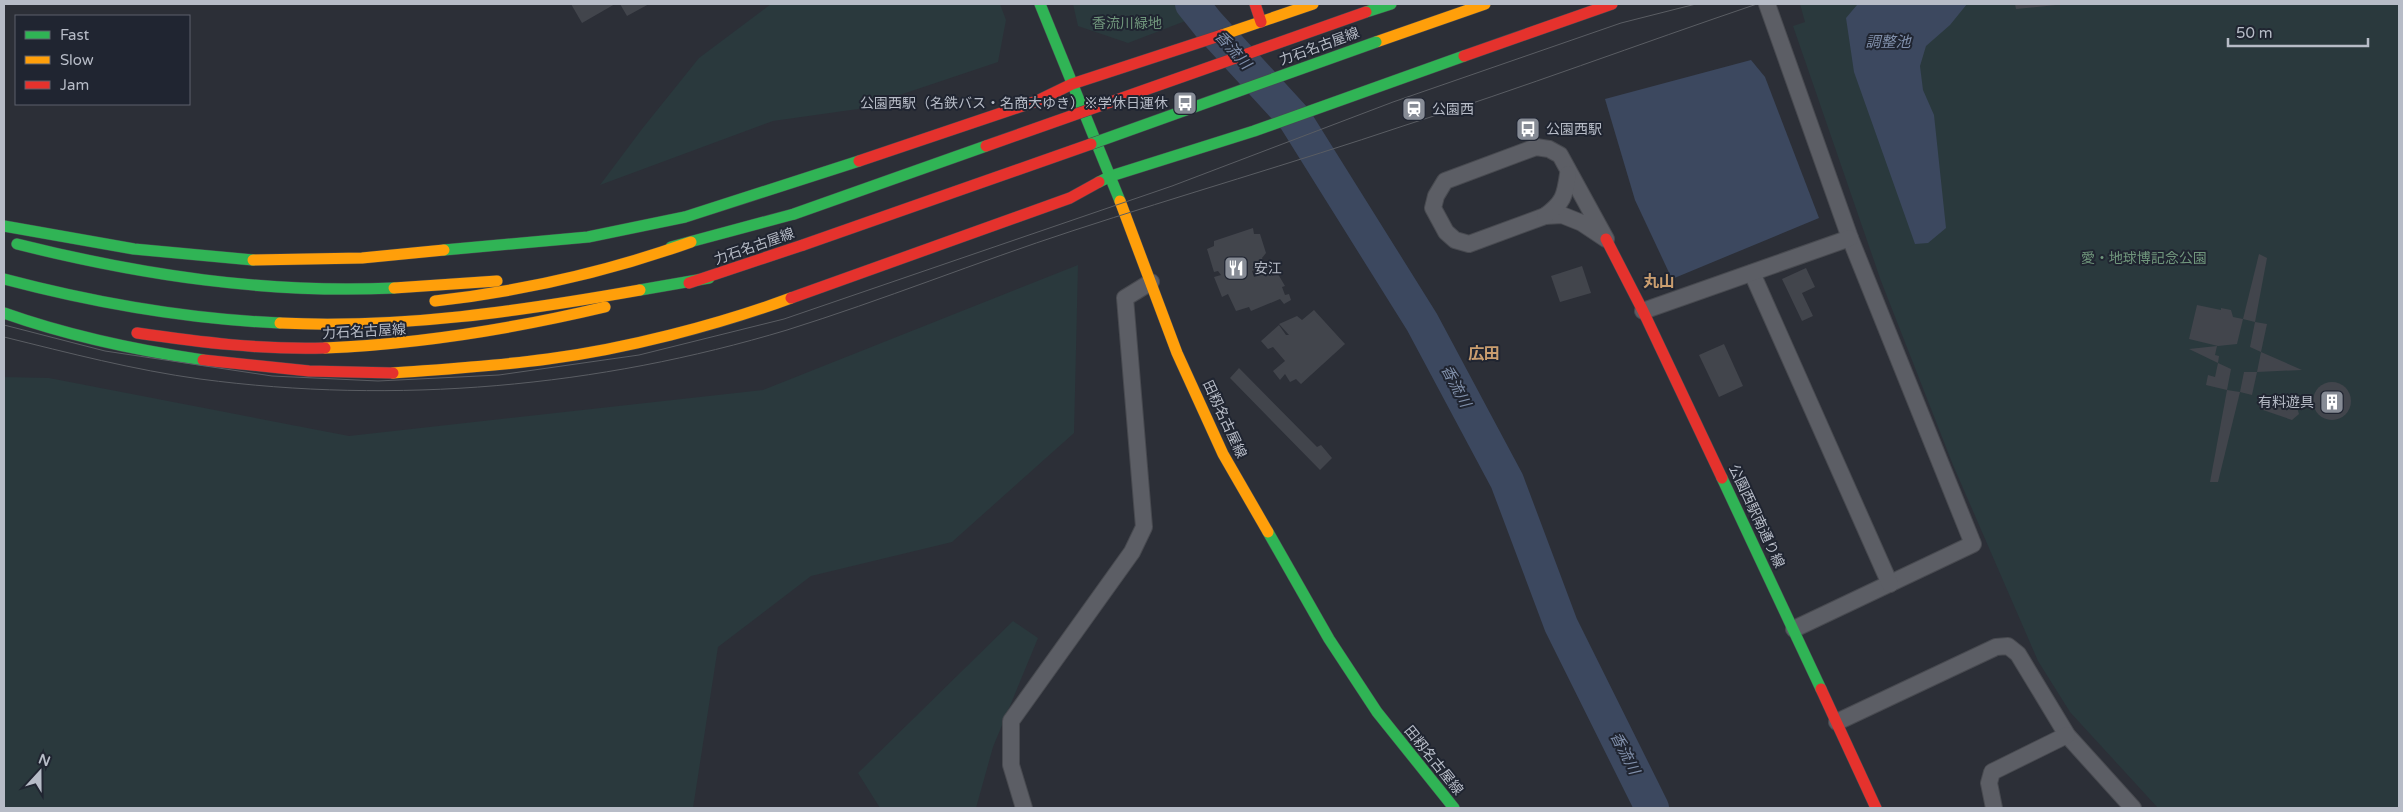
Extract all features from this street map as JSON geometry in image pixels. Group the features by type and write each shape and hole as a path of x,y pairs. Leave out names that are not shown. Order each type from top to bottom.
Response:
{"main road":[{"name":"田籾名古屋線","path":"1040,4 1111,176 1177,353 1223,454 1299,589 1377,712 1454,808"},
{"path":"1255,4 1261,22"},
{"path":"4,226 134,249 222,259 270,261 362,258 588,237 685,217 1037,101 1072,84 1197,42 1242,30 1313,4"},
{"name":"力石名古屋線","path":"4,240 60,255 150,273 243,285 312,290 413,287 511,280 611,262 794,214 1390,4"},
{"name":"力石名古屋線","path":"129,332 209,343 260,347 334,348 397,346 495,332 554,320 709,278 941,198 1485,4"},
{"path":"4,313 53,330 126,348 184,358 269,368 385,373 506,365 604,349 734,317 1070,198 1111,176 1267,126 1612,4"},
{"name":"公園西駅南通り線","path":"1606,239 1643,311 1794,629 1876,808"},
{"path":"427,302 512,291 570,280 610,270 691,242"},
{"path":"4,279 79,299 155,313 244,322 340,325 424,321 476,316 709,278"},
{"path":"4,302 56,317"}],"street":[{"path":"1767,4 1850,238 1973,544 1794,629"},
{"path":"1568,174 1566,193 1559,206 1545,216 1469,244 1455,240 1446,232 1433,208 1436,196 1445,181 1536,147 1550,149 1560,155 1568,174 1606,239"},
{"path":"1545,216 1562,215 1582,223 1606,239"},
{"path":"1643,311 1850,238"},
{"path":"1752,273 1890,584"},
{"path":"1024,808 1011,764 1011,721 1132,552 1144,527 1125,298 1151,282"},
{"path":"1837,722 1996,647 2008,646 2018,654 2067,735 2133,808"},
{"path":"1994,808 1989,783 1992,772 2067,735"}],"green space":[{"path":"771,4 1000,4 1006,20 998,62 858,109 773,121 600,185 699,58"},
{"name":"香流川緑地","path":"1073,4 1174,4 1188,20 1128,43 1078,26"},
{"name":"愛・地球博記念公園","path":"1800,4 2399,4 2399,808 2158,808 2070,712 2038,661 1953,465 1881,281 1793,26 1805,22"},
{"path":"1078,265 1074,433 952,542 811,576 718,647 693,808 4,808 4,377 49,378 349,436 763,390"},
{"path":"1013,621 1038,638 993,747 976,808 880,808 858,773"}],"water":[{"name":"調整池","path":"1967,4 1950,25 1926,46 1920,66 1923,90 1934,115 1946,228 1928,243 1915,244 1854,72 1846,18 1857,5"},
{"path":"1751,60 1765,77 1819,218 1672,279 1635,200 1605,99"}],"building":[{"path":"571,4 615,4 582,23"},
{"path":"620,4 649,4 627,16"},
{"path":"2015,4 2056,4 2056,5 2016,9"},
{"name":"安江","path":"1253,228 1254,234 1260,234 1266,253 1262,258 1265,265 1252,271 1254,277 1268,271 1272,276 1278,274 1285,286 1282,287 1285,295 1289,294 1291,300 1284,304 1280,299 1251,311 1249,307 1236,311 1228,294 1222,297 1214,277 1221,275 1218,271 1214,272 1207,249 1214,246 1214,241"},
{"path":"2259,254 2267,258 2255,322 2243,319"},
{"path":"1582,266 1591,293 1560,302 1551,276"},
{"path":"1806,268 1815,287 1802,293 1813,316 1802,321 1782,279"},
{"path":"2197,305 2231,310 2233,317 2243,319 2237,344 2218,346 2189,339"},
{"path":"1314,310 1345,344 1301,384 1296,379 1290,382 1285,374 1280,380 1273,371 1285,361 1273,347 1268,349 1261,341 1279,325 1286,335 1289,335 1279,324 1297,316 1302,320"},
{"path":"2255,322 2267,324 2261,352 2250,347"},
{"path":"1724,344 1743,386 1719,397 1699,355"},
{"path":"2217,346 2215,355 2219,356 2218,363 2189,349"},
{"path":"2261,352 2302,370 2257,372"},
{"path":"2218,363 2231,369 2227,390 2206,385 2208,375 2215,377"},
{"path":"1239,368 1317,447 1321,445 1332,458 1320,470 1230,378"},
{"path":"2244,372 2257,372 2252,395 2240,392"},
{"name":"有料遊具","path":"2332,382 2345,388 2351,401 2345,414 2332,420 2319,414 2313,401 2319,388"},
{"path":"2227,390 2240,392 2218,482 2210,482"},
{"name":"有料遊具","path":"2263,395 2271,395 2296,404 2299,414 2292,420 2263,410 2259,406 2259,400"}],"waterway":[{"name":"香流川","path":"1192,4 1295,119 1422,322 1507,481 1561,625 1652,808"}],"tram line":[{"path":"4,325 105,351 272,376 378,381 499,375 639,355 784,319 1172,186 1393,102 1621,23 1696,4"},
{"path":"4,337 151,371 200,379 274,387 422,390 496,386 570,377 643,365 716,350 787,330 1036,243 1448,111 1757,4"}],"traffic: fast":[{"path":"1040,4 1120,201"},
{"path":"1366,12 1391,4"},
{"path":"1091,144 1376,42"},
{"path":"1099,182 1111,176 1254,131 1464,56"},
{"path":"794,214 986,146"},
{"path":"444,250 588,237 685,217 859,161"},
{"path":"671,247 794,214"},
{"path":"4,226 134,249 253,260"},
{"path":"17,244 110,265 204,280 299,288 394,288"},
{"path":"640,290 709,278"},
{"path":"4,279 72,295 175,314 280,323"},
{"path":"4,313 53,329 102,341 152,352 203,360"},
{"path":"1722,478 1821,689"},
{"path":"1268,532 1329,639 1377,712 1454,808"}],"traffic: slow":[{"path":"1222,35 1313,4"},
{"path":"1376,42 1485,4"},
{"path":"1120,201 1177,353 1223,454 1268,532"},
{"path":"435,301 500,292 564,279 659,253 691,242"},
{"path":"253,260 362,258 444,250"},
{"path":"394,288 497,281"},
{"path":"280,323 371,323 461,317 551,305 640,290"},
{"path":"393,373 471,367 578,355 702,327 791,298"},
{"path":"325,348 396,343 501,329 605,307"}],"traffic: jam":[{"path":"1255,4 1261,22"},
{"path":"1464,56 1612,4"},
{"path":"986,146 1366,12"},
{"path":"859,161 1037,101 1072,84 1222,35"},
{"path":"803,245 1091,144"},
{"path":"791,298 1070,198 1099,182"},
{"path":"1606,239 1643,311 1722,478"},
{"path":"689,283 803,245"},
{"path":"137,333 254,347 325,348"},
{"path":"203,360 309,371 393,373"},
{"path":"1821,689 1876,808"}],"place":[{"name":"公園西駅（名鉄バス・名商大ゆき）※学休日運休","path":"1185,103"},
{"name":"公園西","path":"1414,109"},
{"name":"公園西駅","path":"1528,129"},
{"name":"安江","path":"1236,268"},
{"name":"有料遊具","path":"2332,402"}],"district":[{"name":"丸山","path":"1659,281"},
{"name":"広田","path":"1484,353"}]}
